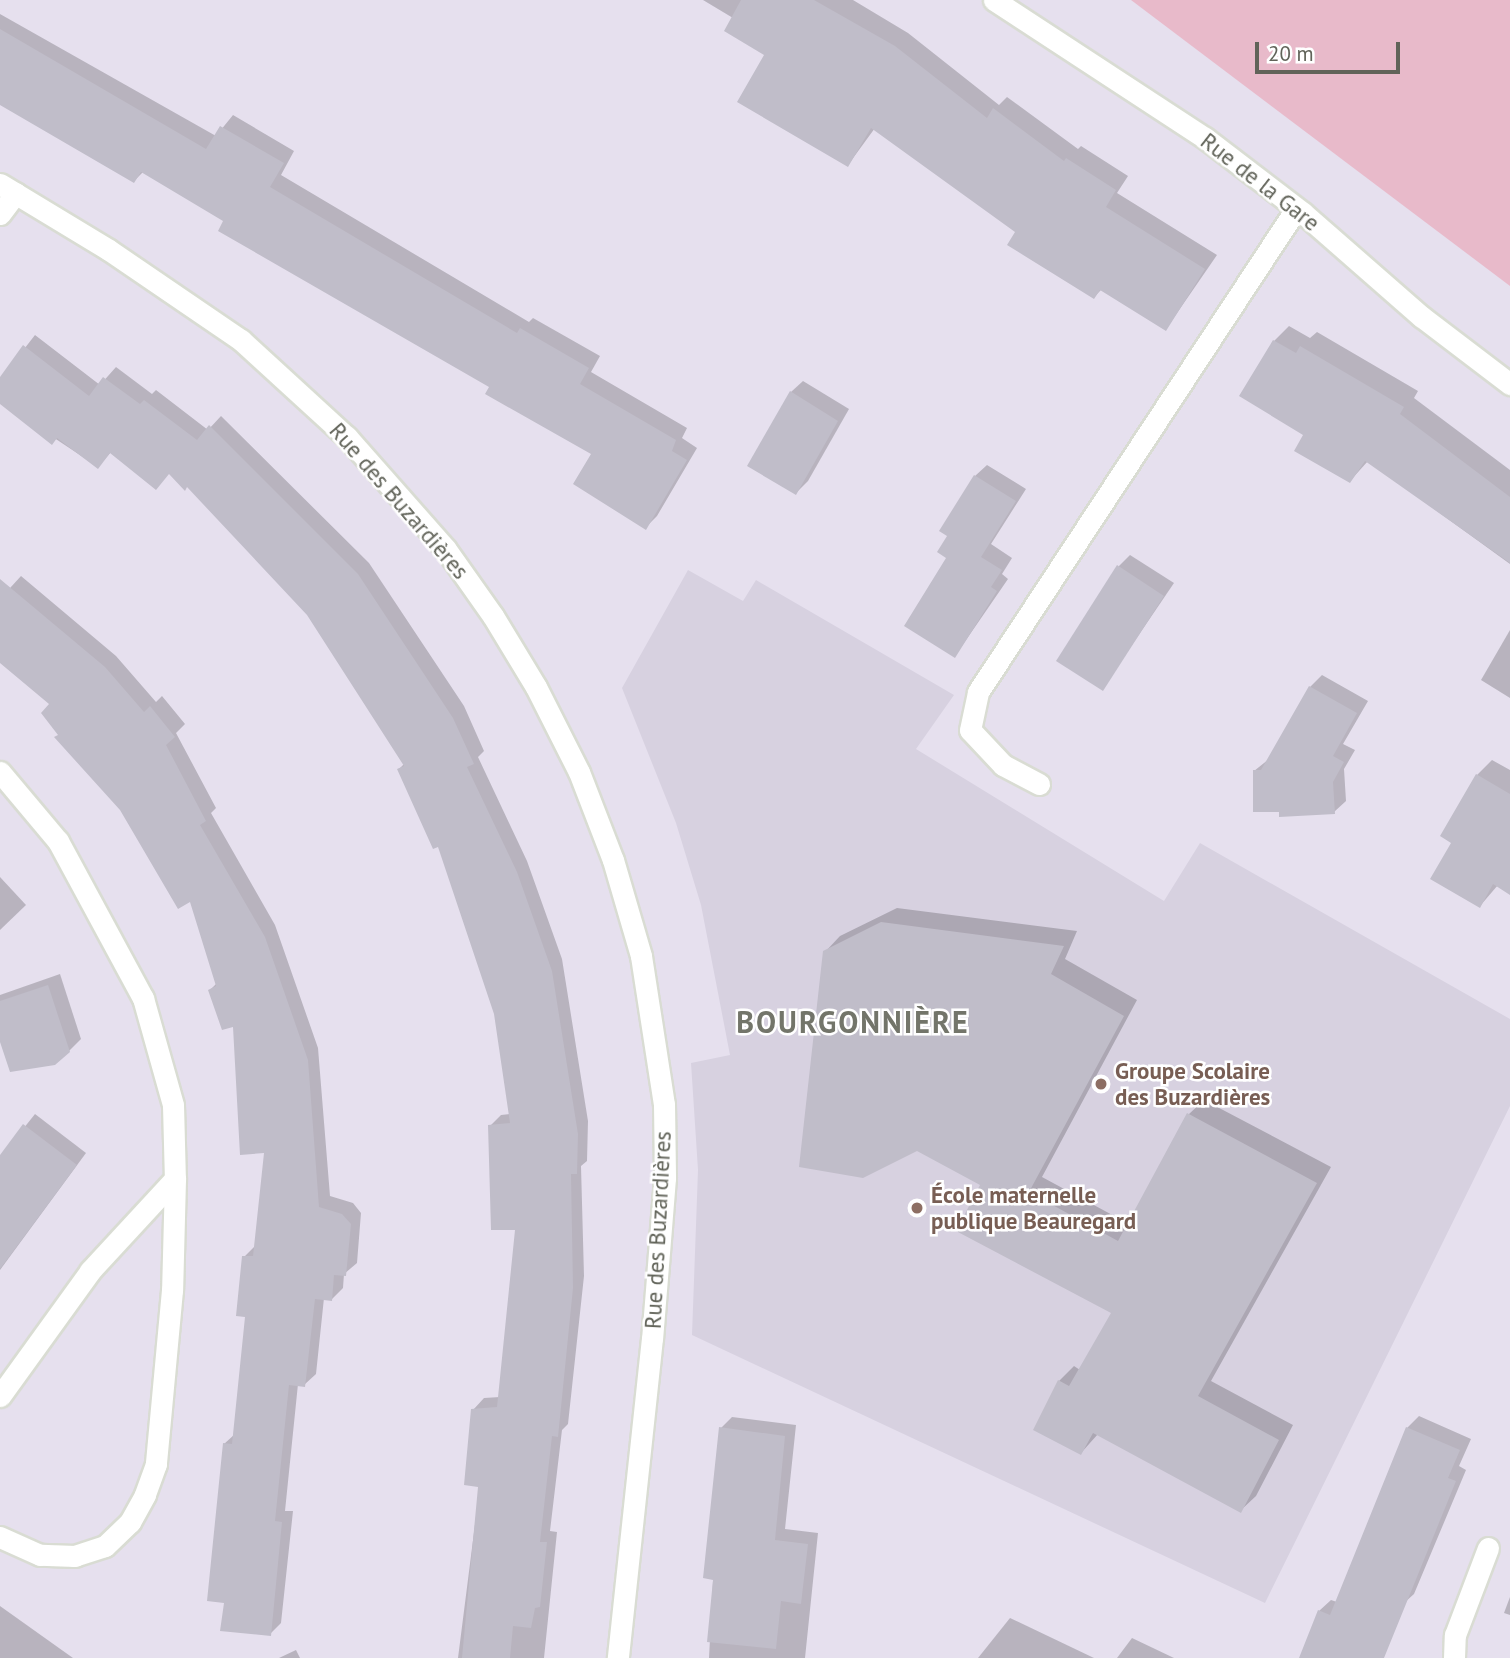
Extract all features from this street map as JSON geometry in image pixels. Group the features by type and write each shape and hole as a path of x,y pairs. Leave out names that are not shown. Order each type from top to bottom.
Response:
{"street":[{"name":"Rue de la Gare","path":"994,0 1205,138 1296,209 1422,317 1510,384"},
{"path":"0,214 8,188"},
{"name":"Rue des Buzardières","path":"8,188 241,340 347,437 445,548 493,616 536,687 579,772 613,860 641,956 664,1104 665,1178 656,1298 618,1658"},
{"path":"1039,784 1003,765 970,730 978,692 1296,209"},
{"path":"0,772 58,841 143,998 173,1105 175,1179 172,1290 156,1464 145,1495 130,1522 105,1546 75,1556 40,1555 0,1537"},
{"path":"0,1396 90,1272 175,1179"},
{"path":"1454,1658 1455,1635 1488,1548"}],"shaded area":[{"path":"1131,0 1510,0 1510,286"},
{"name":"Groupe Scolaire des Buzardières","path":"688,570 743,601 756,580 954,695 916,749 1164,901 1200,843 1510,1019 1510,1106 1265,1603 692,1335 698,1170 691,1063 730,1055 701,905 676,823 622,688"}],"building":[{"path":"741,0 814,0 895,46 987,118 993,108 1064,161 1066,158 1116,190 1106,207 1205,269 1166,331 1100,290 1094,299 1007,245 1015,232 871,128 848,167 737,102 764,55 724,31"},
{"path":"0,29 206,149 220,126 284,163 270,187 517,333 520,328 589,368 580,384 676,440 672,451 687,460 646,530 573,484 591,454 485,394 489,387 218,231 223,221 141,172 134,183 0,105"},
{"path":"1273,340 1296,353 1300,346 1404,407 1400,414 1510,497 1510,563 1365,461 1350,483 1294,451 1303,435 1239,396"},
{"path":"23,345 89,396 103,377 140,404 144,400 197,440 209,425 358,574 453,718 474,764 467,767 517,872 552,971 578,1134 577,1174 571,1174 573,1288 558,1437 552,1436 540,1542 547,1542 540,1607 535,1608 531,1628 513,1626 510,1658 462,1658 478,1487 464,1485 471,1409 497,1407 515,1230 491,1230 488,1125 510,1123 494,1014 438,847 433,849 397,769 404,766 307,615 187,487 185,491 169,474 156,490 110,453 98,469 57,438 52,445 0,404 0,377"},
{"path":"790,391 838,421 796,495 747,466"},
{"path":"974,475 1016,501 981,557 1002,570 991,587 997,591 955,658 904,626 946,558 937,552 947,536 939,531"},
{"path":"1117,565 1164,596 1103,691 1056,661"},
{"path":"0,579 105,667 144,712 150,706 175,737 166,745 206,821 200,825 265,937 308,1060 319,1207 342,1214 351,1224 346,1276 334,1275 332,1301 315,1299 305,1387 289,1385 275,1521 282,1522 271,1636 220,1631 224,1603 207,1601 223,1443 232,1444 245,1317 236,1316 242,1256 253,1256 264,1153 240,1155 233,1027 222,1030 208,990 216,986 190,902 178,909 120,810 54,737 58,735 41,713 49,704 0,663"},
{"path":"1309,686 1357,713 1333,756 1344,762 1333,782 1335,814 1279,817 1279,812 1253,812 1253,770 1261,770"},
{"path":"1476,774 1510,794 1510,895 1493,884 1480,908 1430,879 1451,843 1440,836"},
{"path":"881,922 1064,946 1051,974 1124,1016 1029,1192 1118,1241 1187,1113 1317,1183 1198,1396 1279,1440 1241,1513 1093,1433 1081,1455 1033,1430 1058,1380 1069,1386 1111,1313 956,1231 980,1185 917,1151 863,1178 799,1167 823,951"},
{"path":"48,985 70,1052 55,1065 10,1072 0,1042 0,1001"},
{"path":"23,1124 77,1165 0,1269 0,1155"},
{"path":"719,1427 785,1436 775,1540 808,1544 801,1604 781,1601 776,1649 707,1642 713,1580 703,1578"},
{"path":"1406,1427 1460,1450 1448,1478 1456,1481 1384,1658 1299,1658 1318,1610 1330,1615"}],"place":[{"name":"Groupe Scolaire des Buzardières","path":"1101,1084"},
{"name":"École maternelle publique Beauregard","path":"917,1208"}],"district":[{"name":"BOURGONNIÈRE","path":"853,1022"}]}
